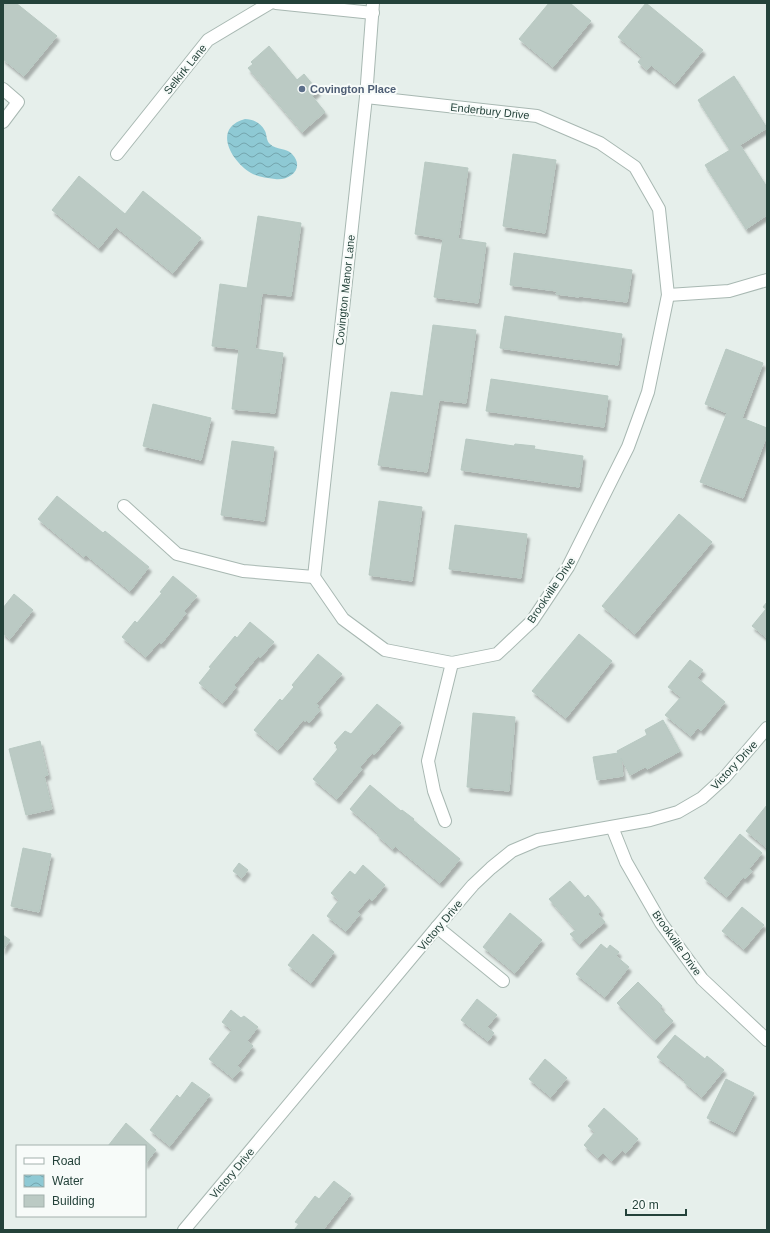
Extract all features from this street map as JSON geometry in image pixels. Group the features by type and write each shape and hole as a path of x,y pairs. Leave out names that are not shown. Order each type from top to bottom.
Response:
{"street":[{"name":"Selkirk Lane","path":"117,154 208,40 270,3"},
{"path":"276,3 373,8"},
{"name":"Covington Manor Lane","path":"314,577 366,97 373,8"},
{"path":"3,89 18,102 3,122"},
{"name":"Enderbury Drive","path":"366,97 537,116 600,143 635,167 659,209 668,295"},
{"path":"668,295 730,291 767,280"},
{"name":"Brookville Drive","path":"314,577 343,619 385,650 452,663 496,654 532,621 568,567 628,447 648,392 668,295"},
{"path":"124,506 177,554 243,570 314,577"},
{"path":"445,821 434,791 428,761 452,663"},
{"name":"Victory Drive","path":"184,1230 437,927 473,885 491,868 512,851 538,840 650,820 678,812 702,798 725,778 767,728"},
{"name":"Brookville Drive","path":"612,827 626,862 661,923 702,979 767,1040"},
{"path":"437,927 503,981"}],"water":[{"path":"245,119 254,121 261,126 272,146 292,154 296,159 297,168 291,175 281,179 260,176 251,173 237,161 228,145 227,137 229,130 235,123"}],"building":[{"path":"3,3 16,3 57,36 24,76 3,59"},
{"path":"549,3 570,3 591,21 553,67 519,39"},
{"path":"646,3 703,50 675,84 651,65 647,70 638,62 642,57 618,37"},
{"path":"269,46 297,80 304,74 318,91 312,96 325,112 302,132 248,68 253,64 251,62"},
{"path":"734,76 767,128 740,145 767,187 767,215 746,229 705,165 730,150 698,100"},
{"path":"513,154 556,160 545,233 503,226"},
{"path":"425,162 468,168 458,239 486,243 478,303 434,297 443,239 415,234"},
{"path":"79,176 125,214 143,191 201,238 173,273 116,227 99,248 52,210"},
{"path":"258,216 301,223 291,296 262,293 255,349 283,353 275,413 232,409 239,349 212,346 220,284 247,288"},
{"path":"514,253 632,270 627,302 556,294 557,291 510,285"},
{"path":"505,316 622,334 618,365 500,348"},
{"path":"433,325 476,330 466,403 439,400 427,472 378,465 391,392 423,396"},
{"path":"726,349 763,363 742,418 767,428 767,435 743,498 700,482 727,413 705,404"},
{"path":"491,379 608,396 604,427 486,411"},
{"path":"153,404 211,418 201,460 143,446"},
{"path":"466,439 514,446 515,444 535,446 534,449 583,456 579,487 461,470"},
{"path":"232,441 274,447 264,521 221,515"},
{"path":"57,496 103,533 105,531 149,567 130,591 86,555 84,557 38,519"},
{"path":"379,501 422,507 412,581 369,575"},
{"path":"679,514 712,542 635,634 602,606"},
{"path":"455,525 527,534 521,578 449,569"},
{"path":"173,576 197,596 184,611 186,613 161,644 159,642 146,657 122,637 135,621 137,623 162,593 160,592"},
{"path":"14,594 33,610 10,639 3,633 3,608"},
{"path":"767,602 767,638 752,626 766,609 763,607"},
{"path":"250,622 274,642 260,658 258,656 234,685 236,687 223,703 199,683 211,668 209,667 235,636 237,638"},
{"path":"579,634 612,661 566,718 532,691"},
{"path":"318,654 342,674 316,704 319,706 317,707 320,710 309,723 306,720 305,722 303,720 278,750 254,730 280,699 282,701 294,687 292,685"},
{"path":"690,660 703,670 697,678 725,702 701,731 698,727 691,736 665,715 681,697 668,687"},
{"path":"377,704 401,723 374,755 372,753 360,767 362,769 337,799 313,779 338,749 334,743 345,731 351,734"},
{"path":"473,713 515,717 509,791 467,787"},
{"path":"663,720 680,751 647,769 645,767 630,775 621,758 623,776 597,780 593,757 618,753 617,751 647,735 645,730"},
{"path":"40,741 48,775 44,776 52,809 26,815 9,749"},
{"path":"370,785 401,811 402,810 414,819 413,820 460,859 440,883 395,846 393,849 377,835 378,833 350,809"},
{"path":"767,805 767,848 746,831"},
{"path":"740,834 762,853 749,869 752,871 745,879 743,877 727,897 704,878"},
{"path":"23,848 51,854 39,912 11,906"},
{"path":"239,863 248,870 242,878 233,871"},
{"path":"363,865 385,885 372,901 369,898 357,912 360,914 346,931 327,916 339,900 331,893 350,871 355,875"},
{"path":"570,881 585,898 588,895 601,911 598,914 605,922 579,944 570,934 576,930 549,899"},
{"path":"742,907 764,925 744,949 722,931"},
{"path":"510,913 542,940 515,973 483,947"},
{"path":"313,934 334,952 311,983 288,965"},
{"path":"3,935 10,940 3,950"},
{"path":"601,944 607,949 610,945 619,952 616,956 629,967 605,997 576,974"},
{"path":"638,982 662,1006 660,1008 673,1021 655,1040 617,1003"},
{"path":"477,999 497,1015 487,1027 494,1033 488,1041 461,1020"},
{"path":"231,1010 241,1018 244,1016 258,1027 247,1041 253,1046 237,1066 241,1069 233,1078 209,1059 232,1030 222,1022"},
{"path":"675,1035 705,1059 707,1056 724,1070 702,1097 684,1082 685,1080 657,1057"},
{"path":"545,1059 567,1078 551,1097 529,1079"},
{"path":"726,1079 754,1093 734,1132 707,1118"},
{"path":"192,1082 210,1095 170,1146 150,1130 177,1095 180,1098"},
{"path":"604,1108 638,1139 626,1153 622,1150 612,1161 603,1153 598,1158 584,1145 595,1132 588,1126"},
{"path":"126,1123 156,1150 146,1163 146,1145 109,1145"},
{"path":"334,1181 351,1194 323,1230 294,1230 299,1224 295,1222 315,1196 319,1199"}],"place":[{"name":"Covington Place","path":"302,89"}]}
